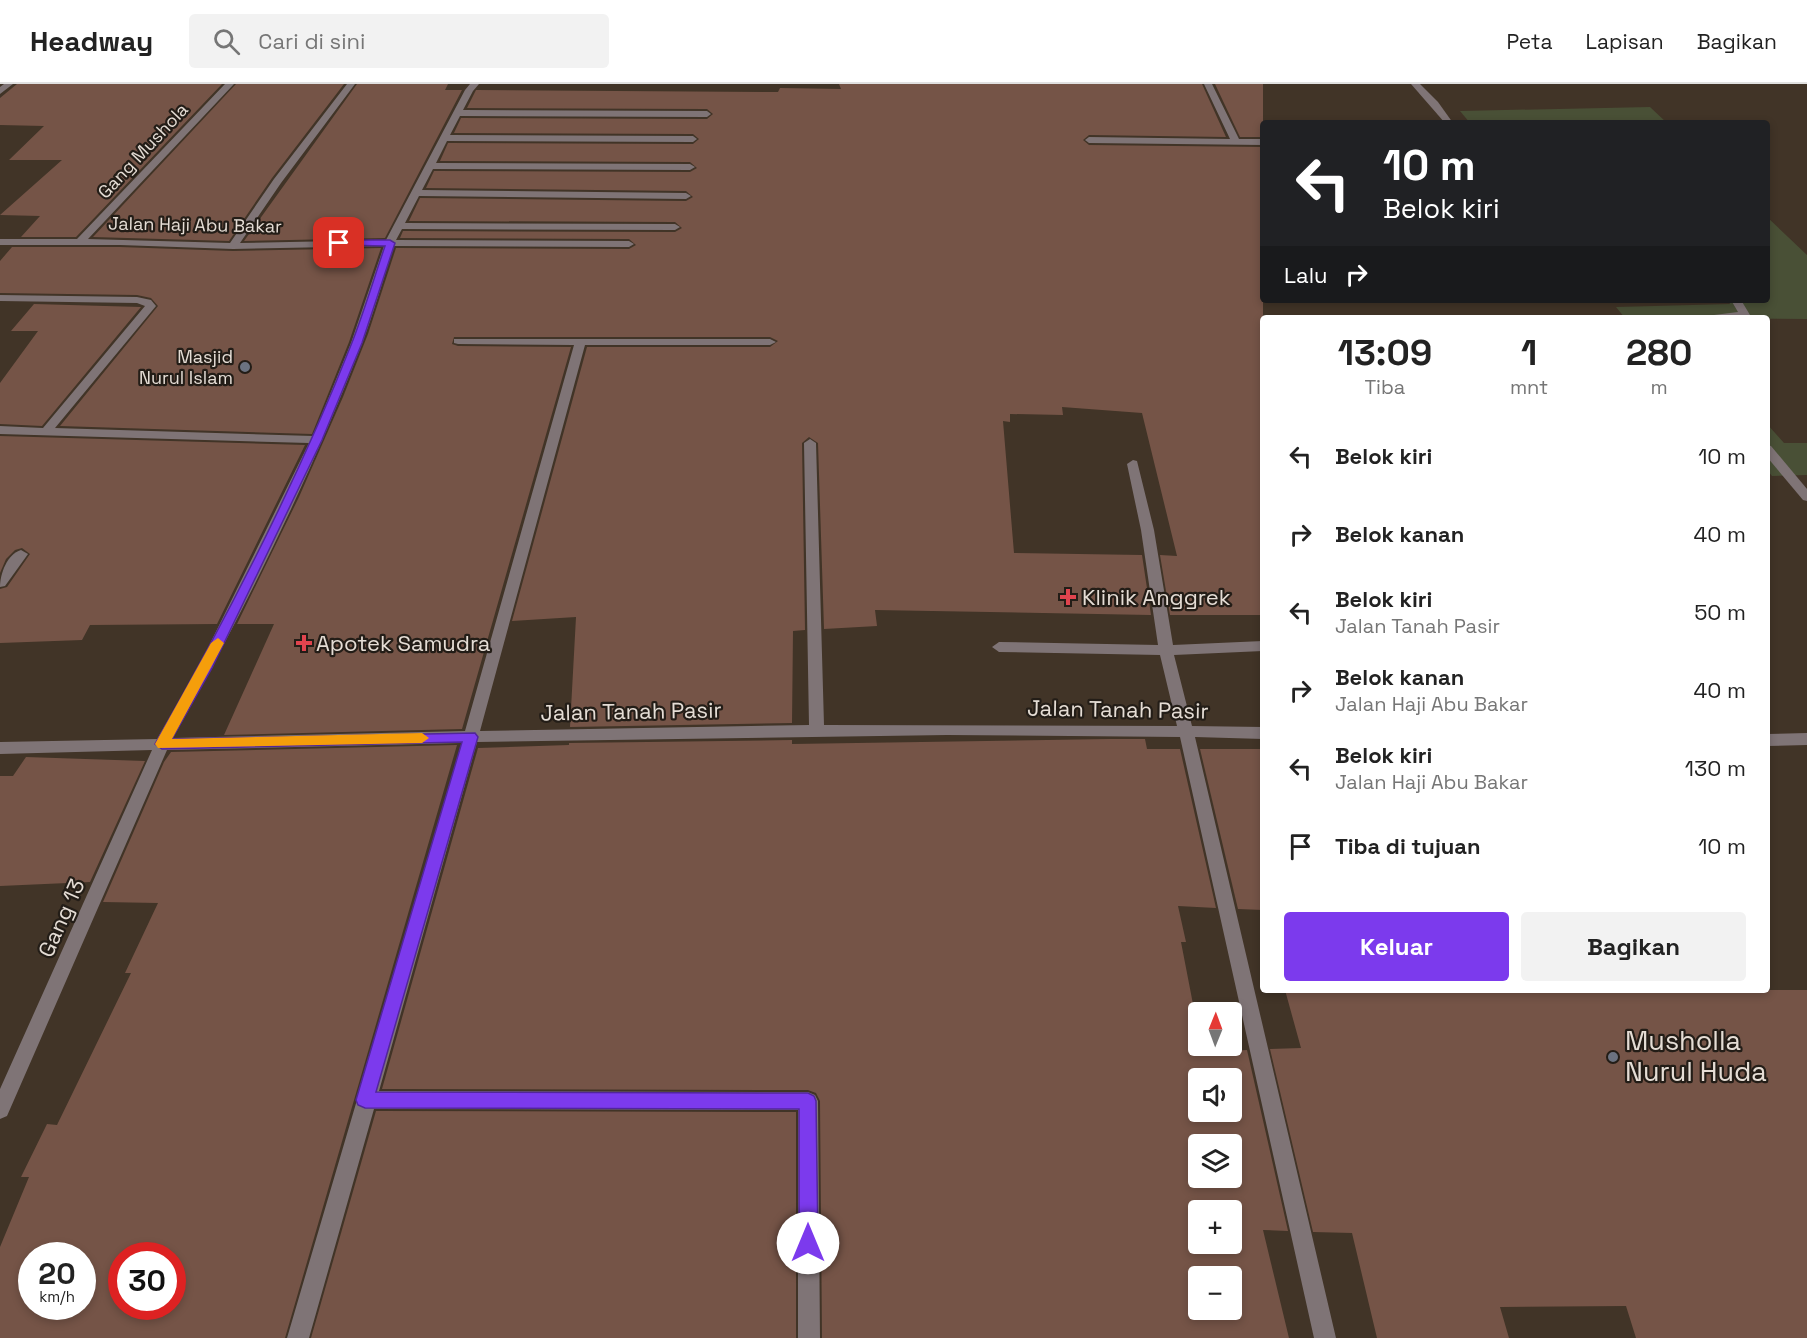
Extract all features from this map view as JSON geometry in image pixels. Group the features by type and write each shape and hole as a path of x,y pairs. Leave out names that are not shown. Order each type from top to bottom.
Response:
{"street":[{"path":"0,91 9,84"},
{"name":"Gang Mushola","path":"81,241 230,84"},
{"path":"233,246 277,181 351,84"},
{"path":"162,744 205,668 317,440 357,343 390,243 444,138 475,84"},
{"path":"1208,84 1236,142"},
{"path":"1415,84 1447,120"},
{"path":"458,113 708,114"},
{"path":"444,138 693,139"},
{"path":"1089,140 1260,142"},
{"path":"430,166 690,167"},
{"path":"416,193 686,196"},
{"path":"399,226 675,227"},
{"name":"Jalan Haji Abu Bakar","path":"0,242 81,241 233,246 390,243 628,244"},
{"path":"0,298 136,300 147,302 151,306 47,430"},
{"path":"458,341 770,342"},
{"path":"298,1338 471,737 580,342"},
{"path":"0,430 317,440"},
{"path":"810,443 817,730"},
{"path":"1770,453 1807,496"},
{"path":"1133,464 1142,496 1165,650 1176,702 1186,731 1325,1338"},
{"path":"0,583 21,554"},
{"path":"999,647 1165,650 1260,646"},
{"name":"Jalan Tanah Pasir","path":"0,748 817,730 1260,733"},
{"path":"1770,739 1807,739"},
{"name":"Gang 13","path":"0,1110 162,744"},
{"path":"365,1100 808,1101 809,1338"}],"green space":[{"path":"1650,107 1664,120 1468,120 1460,111"},
{"path":"1770,220 1807,255 1807,319 1770,319 1770,315 1623,315 1616,307 1770,303"},
{"path":"1770,427 1784,443 1807,443 1807,475 1772,476 1770,474"}],"building":[{"path":"17,84 222,84 76,237 21,237 40,216 0,215 62,160 9,160 44,126 0,125 0,98"},
{"path":"236,84 344,84 272,178 229,241 93,237"},
{"path":"357,84 448,84 445,90 462,90 385,238 244,241"},
{"path":"839,84 1202,84 1226,137 1089,135 1083,140 1089,145 1260,147 1260,303 1263,303 1263,315 1260,315 1260,615 1170,615 1160,555 1177,556 1142,413 1062,407 1063,415 1010,414 1010,422 1003,421 1014,553 1142,555 1151,615 875,610 877,626 824,629 818,443 809,437 802,443 805,630 793,631 792,723 570,727 576,617 512,621 587,347 770,347 778,341 770,337 454,337 452,344 458,346 571,347 462,729 224,735 274,624 237,624 299,497 343,397 368,334 396,248 629,249 636,245 629,239 400,238 403,231 675,232 682,228 675,222 409,221 420,198 686,201 693,197 686,191 426,188 434,171 690,172 697,168 690,162 440,161 448,143 693,144 699,139 693,134 454,133 461,118 707,119 713,114 707,109 467,108 476,90 778,92 780,88 841,89"},
{"path":"1215,84 1263,84 1263,120 1260,120 1260,137 1240,137"},
{"path":"12,247 120,247 233,251 381,248 349,342 312,434 60,426 158,306 151,298 137,295 0,293 0,261"},
{"path":"34,304 141,307 42,426 0,424 0,383 38,331 11,331"},
{"path":"0,436 305,445 217,624 90,625 82,640 0,643 0,589 7,587 30,554 22,548 15,550 6,559 0,573"},
{"path":"1145,739 1147,749 1180,749 1216,908 1178,906 1186,942 1181,942 1193,1002 1188,1002 1188,1056 1242,1056 1242,1050 1247,1050 1288,1231 1263,1230 1289,1338 822,1338 820,1101 816,1093 808,1090 382,1089 478,748 569,745 569,743 792,740 792,744"},
{"path":"457,745 285,1338 0,1338 0,1247 29,1177 21,1177 47,1124 57,1125 131,973 125,973 158,903 103,902 164,762 171,752"},
{"path":"1200,749 1260,749 1260,910 1238,909"},
{"path":"26,757 145,761 90,882 0,886 0,776 13,776"},
{"path":"1770,990 1807,990 1807,1338 1636,1338 1626,1306 1500,1307 1509,1338 1377,1338 1352,1233 1313,1232 1270,1049 1301,1048 1286,993 1770,993"},
{"path":"376,1111 796,1112 796,1338 311,1338"}],"slow traffic":[{"path":"218,643 162,744 422,738"}],"place":[{"name":"Masjid Nurul Islam","path":"245,367"},
{"name":"Klinik Anggrek","path":"1068,597"},
{"name":"Apotek Samudra","path":"304,643"},
{"name":"Musholla Nurul Huda","path":"1613,1057"}],"route":[{"path":"339,243 390,243 357,343 317,440 205,668 162,744 471,737 365,1100 808,1101 808,1243"}]}
